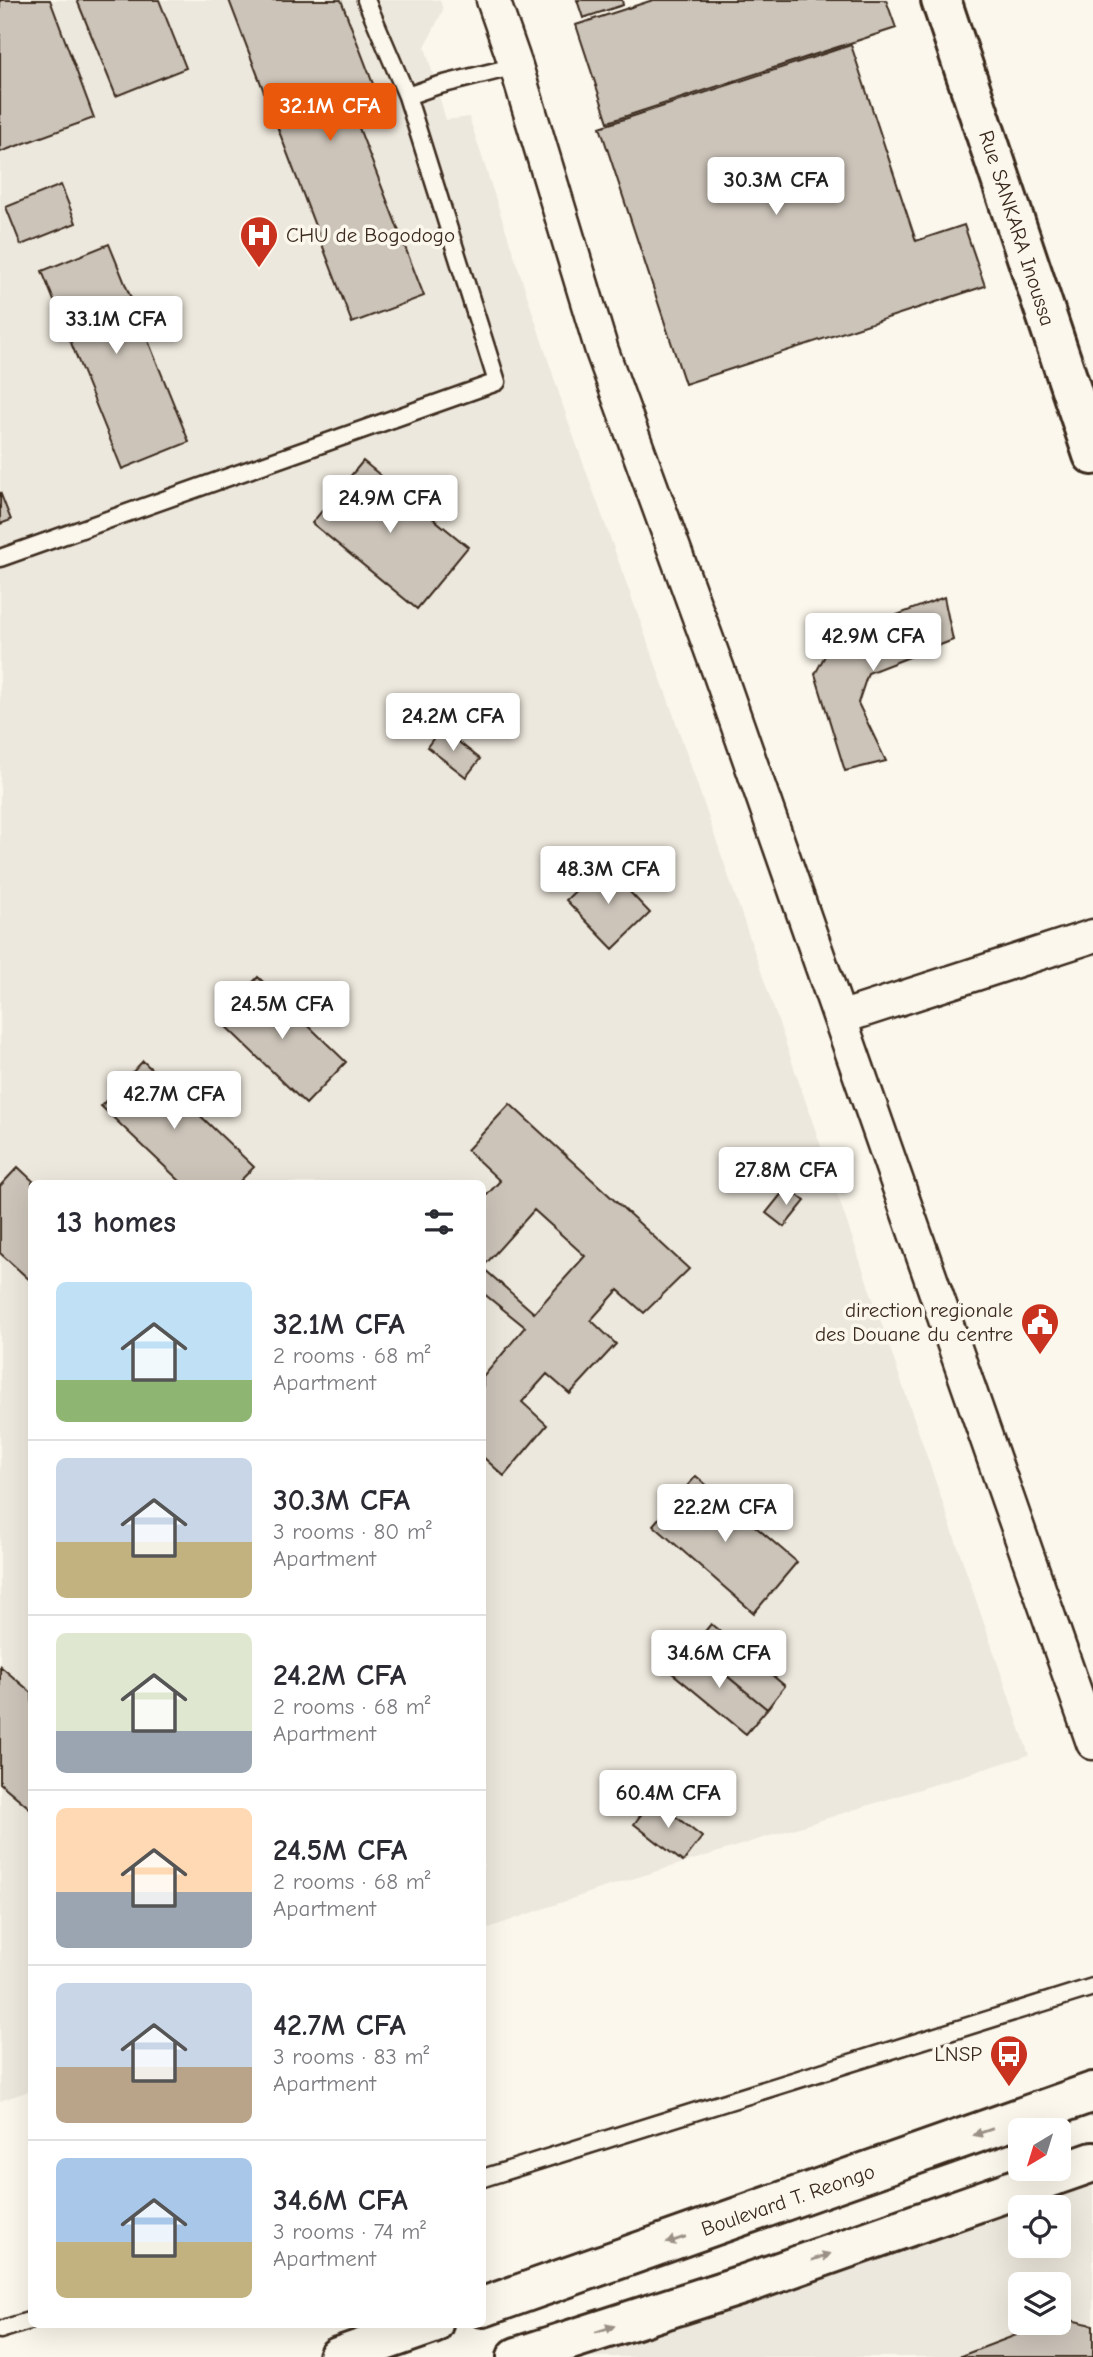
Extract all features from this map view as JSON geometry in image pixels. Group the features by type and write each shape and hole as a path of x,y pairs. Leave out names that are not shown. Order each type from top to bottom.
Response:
{"main road":[{"name":"Rue SANKARA Inoussa","path":"941,0 1093,455"},
{"name":"Boulevard T. Reongo","path":"486,2305 1093,2092"},
{"path":"517,2357 745,2284 1093,2162"},
{"path":"338,2357 421,2328"}],"street":[{"path":"493,0 516,66 602,351 720,675 1093,1743"},
{"path":"840,1018 1093,936"}],"lane":[{"path":"0,558 497,382 407,96 366,0"},
{"path":"407,96 516,66"},
{"path":"486,2177 1093,1987"},
{"path":"0,2330 28,2321"}],"shaded area":[{"path":"0,0 440,0 443,10 425,47 446,120 469,117 567,418 667,696 1029,1755 600,1889 486,1929 486,1180 28,1180 28,2091 0,2101"},
{"path":"1093,2163 1093,2357 552,2357 1043,2181 1071,2181 1071,2171"}],"building":[{"path":"0,0 50,0 94,118 0,152"},
{"path":"77,0 159,0 186,68 116,96"},
{"path":"229,0 341,0 381,105 354,115 424,296 352,323"},
{"path":"577,0 622,0 623,5 583,18"},
{"path":"653,0 886,0 896,28 608,122 576,25"},
{"path":"851,45 916,241 964,225 985,286 685,384 600,127"},
{"path":"61,185 76,223 21,245 6,207"},
{"path":"109,244 189,442 122,469 42,271"},
{"path":"363,461 468,547 417,609 312,523"},
{"path":"0,492 11,520 0,524"},
{"path":"944,597 953,640 868,673 858,703 886,761 845,771 815,674 834,639"},
{"path":"441,728 480,759 466,777 427,747"},
{"path":"603,864 650,913 613,949 566,900"},
{"path":"258,977 346,1062 306,1104 218,1019"},
{"path":"143,1061 254,1167 241,1180 179,1180 101,1106"},
{"path":"510,1104 689,1269 644,1313 618,1290 591,1320 616,1344 570,1394 547,1374 522,1402 547,1425 504,1476 486,1460 486,1373 525,1327 486,1295 486,1271 534,1313 585,1256 534,1210 486,1264 486,1196 500,1181 467,1150"},
{"path":"18,1167 32,1180 28,1180 28,1278 0,1253 0,1186"},
{"path":"787,1187 805,1201 784,1227 766,1213"},
{"path":"696,1476 797,1562 754,1613 653,1525"},
{"path":"711,1624 785,1686 767,1709 692,1647"},
{"path":"692,1647 767,1709 746,1734 671,1672"},
{"path":"0,1666 28,1690 28,1807 0,1783"},
{"path":"653,1799 702,1837 683,1862 634,1824"},
{"path":"1071,2320 1093,2325 1093,2357 958,2357 1016,2335 1071,2335"}],"place":[{"name":"CHU de Bogodogo","path":"259,269"},
{"name":"direction regionale des Douane du centre","path":"1040,1356"},
{"name":"LNSP","path":"1009,2088"}]}
